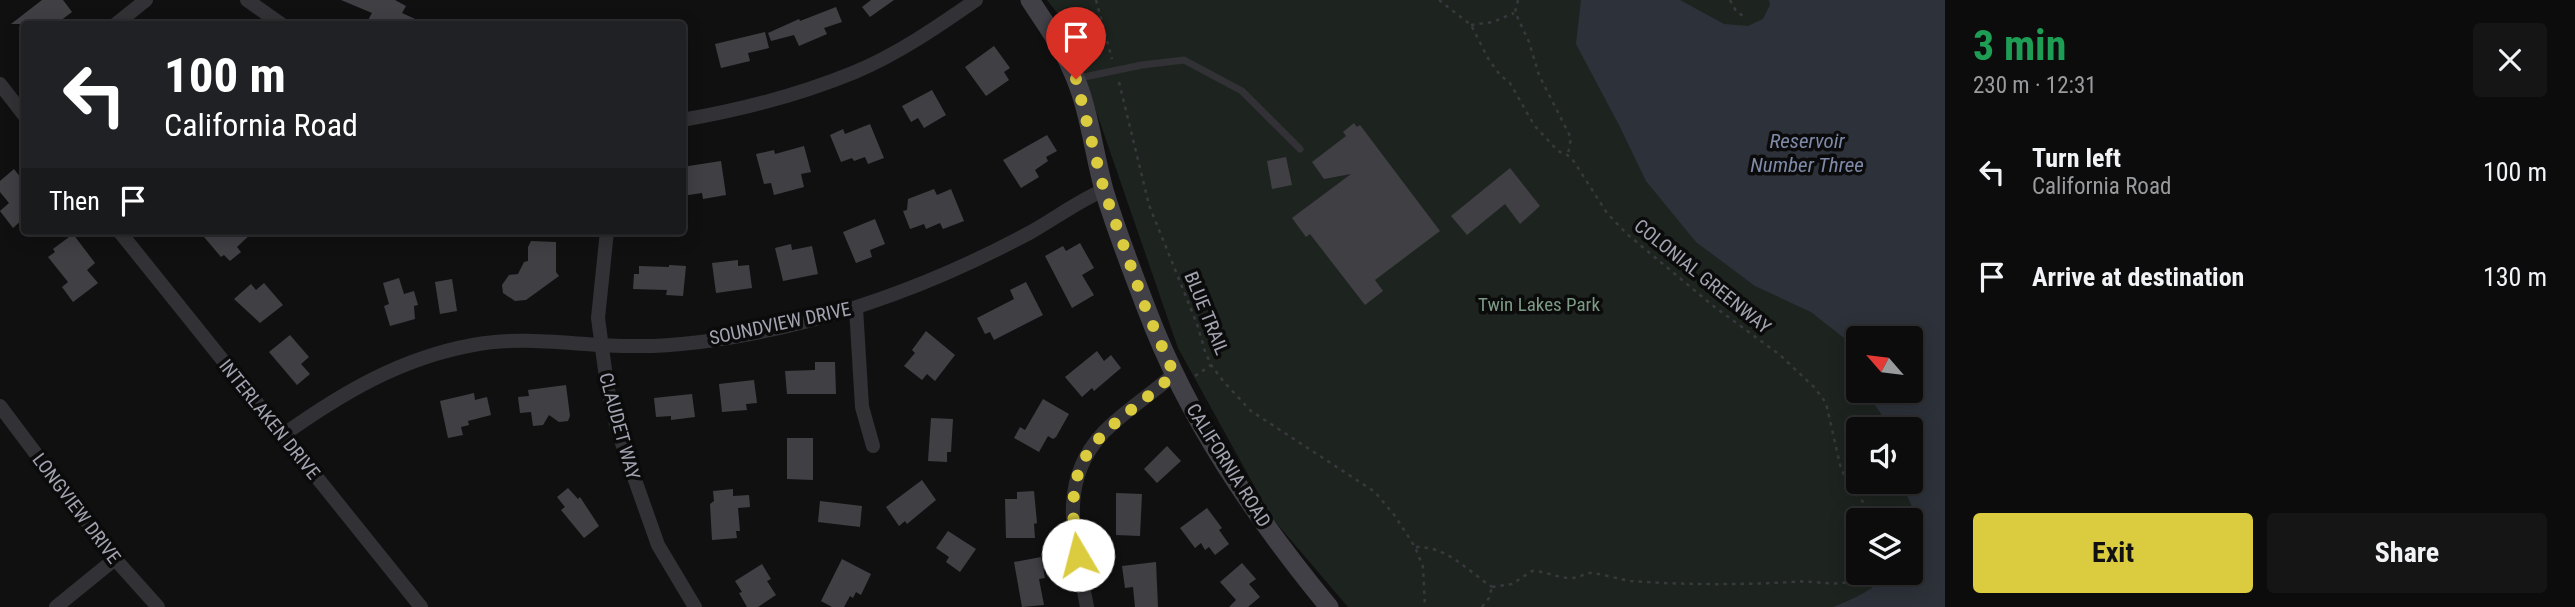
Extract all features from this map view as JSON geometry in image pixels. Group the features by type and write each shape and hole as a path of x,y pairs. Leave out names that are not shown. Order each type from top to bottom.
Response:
{"main road":[{"name":"CALIFORNIA ROAD","path":"1030,0 1067,58 1076,79 1104,190 1147,312 1174,374 1245,496 1290,560 1329,607"}],"street":[{"path":"120,21 146,0"},
{"path":"247,0 277,21"},
{"path":"686,119 776,100 856,71 899,50 976,0"},
{"path":"0,84 21,106"},
{"name":"SOUNDVIEW DRIVE","path":"283,435 366,380 427,356 474,345 499,342 633,346 732,337 785,327 856,307 892,296 980,257 1104,190"},
{"name":"INTERLAKEN DRIVE","path":"121,235 421,607"},
{"name":"CLAUDET WAY","path":"607,235 598,318 614,418 658,545 695,607"},
{"path":"856,307 862,407 873,446"},
{"path":"1087,607 1073,530 1072,505 1084,456 1105,431 1174,374"},
{"name":"LONGVIEW DRIVE","path":"0,406 115,559 158,607"},
{"path":"56,607 115,559"}],"lane":[{"path":"1076,79 1115,70 1184,60 1242,92 1300,149"}],"path":[{"name":"BLUE TRAIL","path":"1096,0 1133,132 1149,205 1212,365 1251,411 1375,492 1415,547 1423,568 1425,607"},
{"name":"COLONIAL GREENWAY","path":"1439,0 1471,25 1489,60 1510,83 1534,125 1558,150 1568,154 1608,213 1627,234 1712,305 1780,355 1815,388 1826,403 1841,469 1868,508"},
{"path":"1518,0 1515,12 1530,42 1539,75 1571,138 1568,154"},
{"path":"1730,0 1736,11 1743,16"},
{"path":"1471,25 1493,22 1515,12"},
{"path":"1415,547 1428,547 1445,553 1492,587 1512,584 1532,571 1570,579 1581,578 1589,573 1633,581 1749,585 1792,582 1846,583"},
{"path":"1482,607 1489,598 1492,587"}],"green space":[{"name":"Twin Lakes Park","path":"1047,0 1945,0 1945,607 1348,607 1272,518 1178,348 1066,24"}],"water":[{"name":"Reservoir Number Three","path":"1581,0 1680,0 1724,24 1748,26 1763,19 1770,5 1769,0 1945,0 1945,607 1833,607 1876,585 1923,585 1923,508 1912,508 1906,494 1923,494 1923,417 1883,417 1874,403 1923,403 1923,326 1846,326 1846,340 1811,312 1755,286 1696,242 1646,181 1576,44"}],"building":[{"path":"42,0 63,0 72,12 60,21 21,21 21,24 11,24"},
{"path":"341,0 395,0 406,6 402,13 419,21 370,21 368,20 372,13"},
{"path":"871,0 894,0 870,17 862,7"},
{"path":"836,7 842,22 824,28 827,34 799,46 794,35 771,41 768,33"},
{"path":"765,32 769,48 748,53 750,61 721,68 715,44"},
{"path":"994,46 1010,68 1004,72 1009,80 986,96 965,67"},
{"path":"932,90 946,115 924,128 918,118 911,122 902,106"},
{"path":"1354,123 1357,127 1360,125 1440,231 1375,280 1383,291 1365,305 1310,234 1306,237 1292,218 1351,174 1324,179 1312,162 1346,136 1343,132"},
{"path":"870,124 884,158 868,164 865,157 841,162 830,135 843,129 845,134"},
{"path":"1047,135 1057,151 1046,157 1048,161 1035,170 1039,177 1021,188 1003,160"},
{"path":"804,146 811,172 801,174 804,187 774,195 771,183 764,184 756,154 774,150 775,154"},
{"path":"1286,157 1292,185 1272,189 1267,161"},
{"path":"721,161 726,195 703,199 702,193 686,195 686,166"},
{"path":"1510,168 1540,206 1520,224 1505,204 1467,235 1451,216"},
{"path":"14,169 21,178 21,221 13,228 0,211 9,203 0,192 0,181"},
{"path":"934,189 937,195 951,189 964,221 943,229 940,223 926,229 924,224 910,229 903,211 907,210 908,199"},
{"path":"875,219 885,244 870,250 872,257 856,263 843,232"},
{"path":"74,235 95,263 87,270 98,283 73,302 62,287 68,282 48,257 55,252 53,249"},
{"path":"202,235 250,235 237,247 241,252 230,261 224,255 221,257"},
{"path":"531,241 556,242 556,272 559,276 526,300 515,301 503,293 502,285 509,275 518,274 524,262 528,261"},
{"path":"1080,243 1094,268 1082,275 1094,295 1072,308 1045,256 1063,246 1066,251"},
{"path":"791,244 792,250 812,246 818,274 783,281 775,248"},
{"path":"738,260 738,266 749,265 752,288 716,293 712,263"},
{"path":"639,266 686,266 683,296 666,295 667,290 633,289 634,274 639,274"},
{"path":"399,278 404,294 414,291 418,305 414,306 415,319 390,326 384,306 389,304 383,283"},
{"path":"452,279 457,311 440,314 435,282"},
{"path":"1026,282 1043,315 994,340 990,332 985,334 977,318 1014,299 1010,290"},
{"path":"264,283 283,305 260,323 234,299 251,284 256,290"},
{"path":"926,331 955,355 935,381 927,374 922,380 904,366 915,353 912,350"},
{"path":"290,335 309,357 301,364 310,374 297,385 269,352"},
{"path":"1097,351 1104,361 1111,355 1121,368 1094,391 1092,388 1082,397 1065,377"},
{"path":"815,362 835,362 836,394 787,394 785,371 815,370"},
{"path":"754,380 757,403 746,404 747,410 722,412 719,384"},
{"path":"566,385 570,416 568,421 559,422 549,415 543,425 533,426 531,412 520,413 518,397 529,396 528,390"},
{"path":"474,393 475,400 487,397 491,415 468,421 469,425 461,427 463,435 448,438 440,401"},
{"path":"692,394 695,417 671,420 671,416 656,417 654,398"},
{"path":"1043,399 1069,414 1056,437 1053,439 1048,436 1039,452 1014,438 1020,427 1025,430"},
{"path":"931,418 953,419 951,452 947,452 947,462 928,461"},
{"path":"787,438 813,438 813,480 787,479"},
{"path":"1167,446 1181,461 1157,483 1144,469"},
{"path":"922,480 936,500 907,524 905,521 899,526 886,507"},
{"path":"568,488 578,499 580,497 599,526 584,538 561,510 565,507 557,497"},
{"path":"733,489 733,496 749,495 750,507 738,508 740,531 736,531 737,538 712,540 710,504 714,501 713,491"},
{"path":"1034,491 1037,523 1034,524 1035,538 1006,538 1005,499 1017,499 1017,492"},
{"path":"1116,493 1142,494 1140,536 1116,535"},
{"path":"820,501 862,506 860,527 818,522"},
{"path":"1207,508 1222,528 1219,530 1229,544 1215,555 1209,547 1205,550 1201,543 1195,548 1180,528"},
{"path":"948,531 976,549 960,572 946,562 949,557 936,548"},
{"path":"1041,557 1045,578 1039,579 1044,605 1022,607 1014,562"},
{"path":"842,559 871,574 861,595 856,592 853,598 850,596 844,607 832,607 821,601"},
{"path":"1156,562 1158,607 1135,607 1133,587 1125,588 1122,566"},
{"path":"1242,563 1256,579 1249,584 1260,597 1248,607 1229,607 1236,600 1220,582"},
{"path":"762,564 771,579 767,581 776,595 758,607 747,607 735,581"}],"route":[{"path":"1076,79 1104,190 1147,312 1174,374 1105,431 1084,456 1073,490 1072,505 1078,555"}]}
